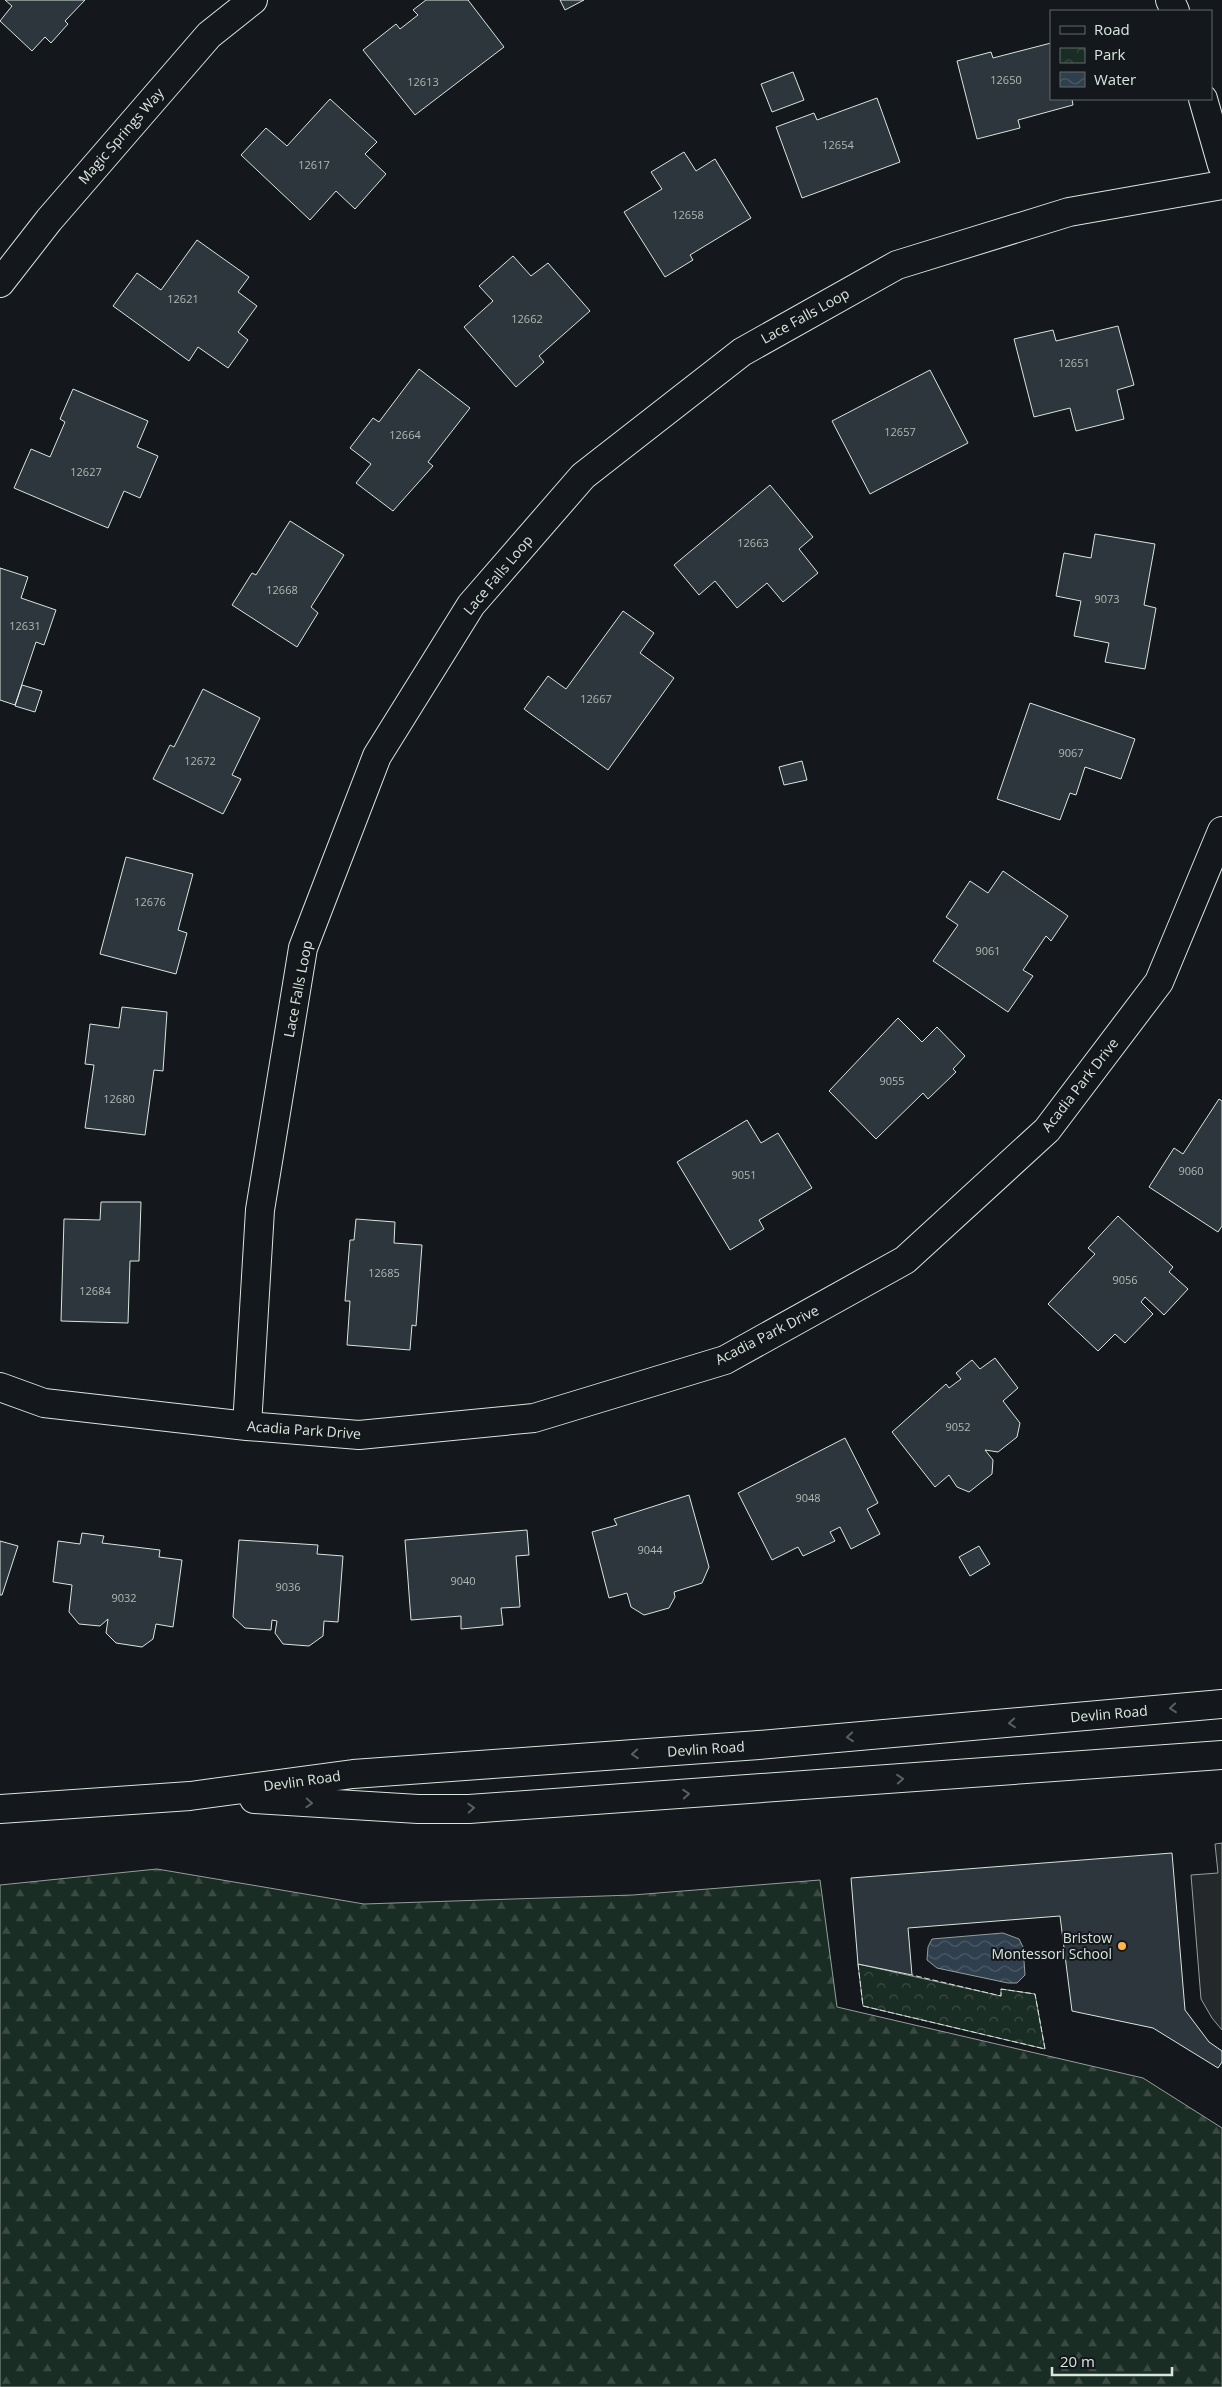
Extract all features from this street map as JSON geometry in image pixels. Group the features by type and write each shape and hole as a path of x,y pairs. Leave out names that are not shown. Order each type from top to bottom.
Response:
{"street":[{"name":"Magic Springs Way","path":"0,283 49,220 208,35 252,0"},
{"path":"1203,100 1222,165"},
{"name":"Lace Falls Loop","path":"247,1426 260,1210 303,948 377,756 471,605 583,476 742,352 897,265 1069,212 1222,185"},
{"name":"Acadia Park Drive","path":"0,1387 44,1403 247,1426 359,1435 534,1418 725,1360 905,1260 1047,1130 1159,982 1222,832"},
{"name":"Devlin Road","path":"0,1809 190,1796 353,1774 759,1745 1222,1704"},
{"name":"Devlin Road","path":"190,1796 418,1809 469,1809 1222,1755"}],"green space":[{"path":"157,1869 364,1904 633,1895 820,1880 837,2007 1143,2078 1222,2128 1222,2387 0,2387 0,1885"},
{"path":"858,1964 1001,1996 1001,1989 1035,1994 1045,2049 863,2006"}],"shaded area":[{"path":"1222,1843 1222,2030 1212,2018 1201,1999 1191,1875 1218,1873 1215,1844"}],"water":[{"path":"1003,1933 1019,1939 1023,1947 1025,1975 1017,1983 1008,1983 937,1968 927,1960 928,1947 932,1939"}],"building":[{"path":"5,0 85,0 65,21 68,24 51,43 45,37 32,51 0,21 12,6"},
{"path":"426,0 468,0 504,47 415,115 363,50 396,24 400,29 418,15 413,10"},
{"path":"560,0 584,0 565,10"},
{"path":"1050,43 1050,100 1072,100 1073,105 1018,120 1020,128 977,139 957,61 991,52 993,58"},
{"path":"793,72 804,100 772,112 761,84"},
{"path":"877,98 900,162 802,198 776,127 814,113 817,120"},
{"path":"330,99 377,142 365,154 386,174 355,209 336,191 310,220 241,155 266,128 287,146"},
{"path":"684,152 696,171 715,159 751,218 690,255 693,260 665,277 624,212 662,189 651,172"},
{"path":"197,240 249,277 238,292 257,306 238,332 248,340 228,368 198,347 189,361 113,306 137,273 161,290"},
{"path":"513,256 531,276 548,263 590,311 539,356 544,362 516,387 464,327 493,301 479,286"},
{"path":"1118,326 1134,385 1117,390 1124,419 1076,431 1070,408 1034,417 1014,339 1053,330 1056,341"},
{"path":"419,369 470,408 428,462 433,466 393,511 356,483 371,464 350,448 373,418 379,422"},
{"path":"930,370 968,443 870,494 832,421"},
{"path":"73,389 148,421 137,447 158,456 140,498 124,491 108,528 14,488 31,449 50,457 65,422 60,419"},
{"path":"770,485 813,537 799,549 818,573 783,602 767,583 737,608 715,581 699,595 674,565"},
{"path":"290,521 344,555 311,607 318,613 297,647 232,605 252,573 256,575"},
{"path":"1095,534 1155,544 1144,605 1156,608 1145,669 1105,662 1109,643 1074,636 1081,601 1056,596 1064,553 1091,558"},
{"path":"0,568 28,577 21,598 56,610 44,645 36,642 15,705 0,700"},
{"path":"623,611 654,633 640,653 674,678 608,770 524,709 548,676 566,689"},
{"path":"22,685 42,691 35,712 15,706"},
{"path":"203,689 260,718 232,775 241,779 223,814 153,779 170,745 174,747"},
{"path":"1030,703 1135,739 1121,779 1085,767 1076,795 1070,793 1060,820 997,799"},
{"path":"802,761 807,780 784,785 779,767"},
{"path":"126,857 193,874 178,930 187,933 176,974 100,954"},
{"path":"1003,871 1068,916 1051,941 1046,936 1023,970 1033,976 1008,1012 933,961 958,925 946,917 970,881 988,893"},
{"path":"122,1007 167,1012 163,1071 154,1070 145,1135 85,1128 94,1065 85,1064 90,1024 119,1028"},
{"path":"898,1018 922,1042 937,1027 965,1056 953,1069 956,1072 928,1099 923,1093 876,1139 829,1091"},
{"path":"1219,1099 1222,1101 1222,1226 1218,1232 1149,1187 1174,1148 1183,1154"},
{"path":"747,1120 761,1143 778,1133 812,1188 759,1220 764,1229 730,1250 677,1162"},
{"path":"101,1202 141,1202 139,1261 130,1261 128,1323 61,1321 64,1219 100,1220"},
{"path":"1118,1216 1173,1267 1169,1272 1188,1289 1164,1315 1145,1297 1141,1302 1153,1314 1125,1343 1115,1334 1098,1351 1048,1304 1095,1254 1088,1248"},
{"path":"356,1219 395,1222 394,1243 422,1245 416,1326 412,1325 410,1350 347,1345 350,1301 345,1301 350,1240 354,1240"},
{"path":"995,1358 1018,1388 1003,1401 1020,1423 1017,1437 998,1452 985,1450 993,1460 992,1474 969,1492 957,1487 949,1475 935,1487 892,1432 946,1384 949,1388 961,1379 956,1373 972,1360 980,1369"},
{"path":"845,1438 878,1503 867,1509 880,1534 851,1549 840,1527 830,1532 835,1541 803,1556 798,1547 772,1560 738,1493"},
{"path":"689,1495 709,1567 702,1583 674,1592 675,1597 669,1608 644,1615 631,1607 627,1593 609,1598 592,1532 617,1525 614,1519"},
{"path":"527,1530 529,1555 516,1556 520,1607 501,1608 503,1625 461,1629 461,1616 411,1620 405,1540"},
{"path":"82,1533 104,1536 102,1543 160,1550 159,1557 182,1560 173,1627 156,1624 153,1639 142,1647 116,1643 106,1633 108,1619 100,1626 79,1624 69,1612 72,1585 53,1582 58,1541 80,1544"},
{"path":"239,1540 318,1545 317,1554 343,1556 338,1622 324,1621 323,1636 309,1646 283,1644 275,1633 277,1621 272,1620 271,1630 245,1628 233,1617"},
{"path":"0,1541 18,1546 2,1595 0,1595"},
{"path":"979,1546 990,1564 970,1576 959,1557"},
{"name":"Bristow Montessori School","path":"1172,1853 1185,2010 1209,2042 1222,2051 1222,2062 1218,2068 1153,2028 1072,2011 1060,1916 908,1928 912,1975 858,1964 851,1878"}],"fence":[{"path":"858,1964 863,2006 1045,2049 1035,1994 1001,1989 1001,1996 912,1975"}],"place":[{"name":"Bristow Montessori School","path":"1122,1946"}]}
